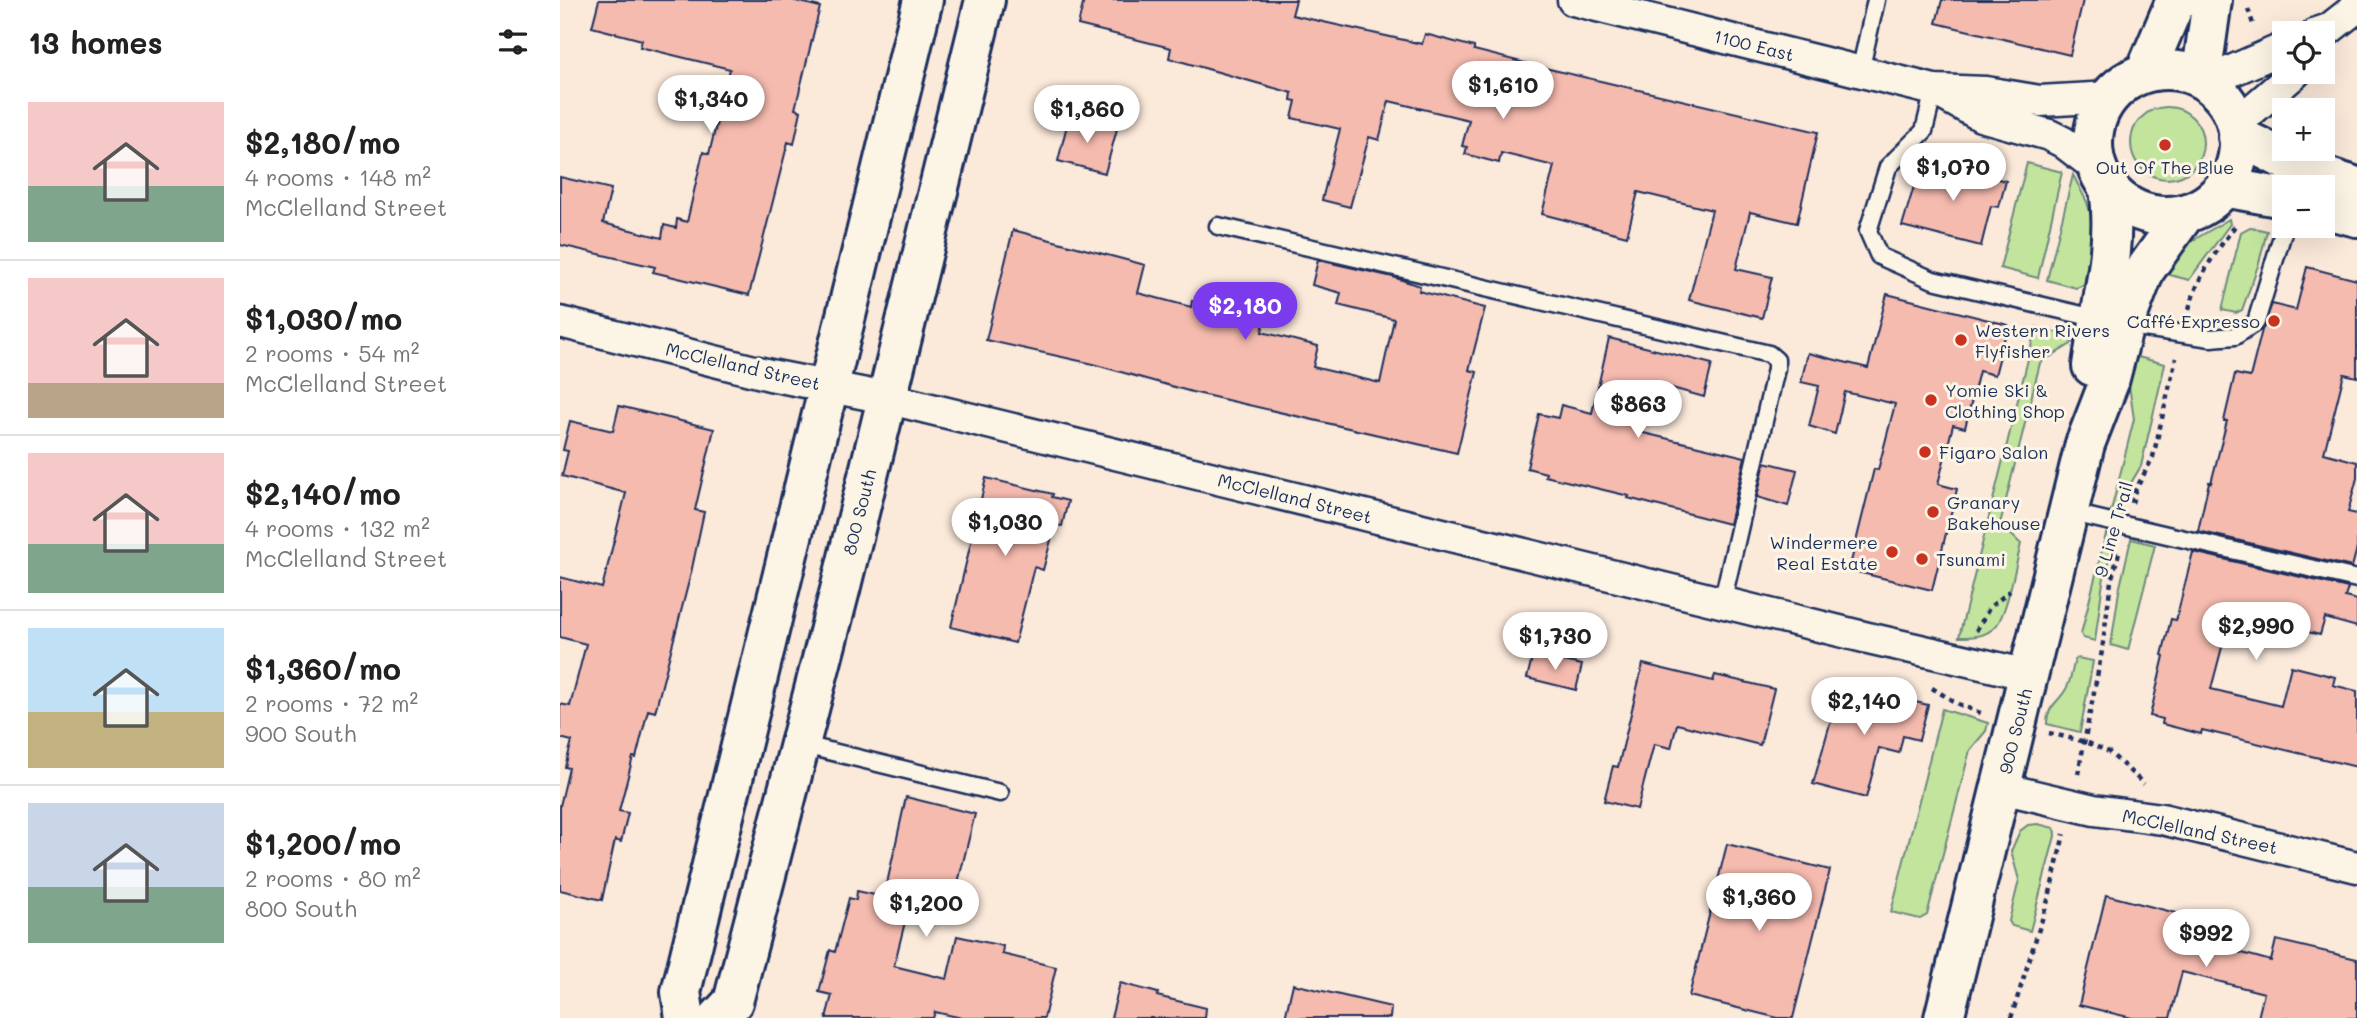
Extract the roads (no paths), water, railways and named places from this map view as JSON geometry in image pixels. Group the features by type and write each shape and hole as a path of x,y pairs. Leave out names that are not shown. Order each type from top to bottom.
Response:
{"main road":[{"path":"685,1018 681,992 923,0"},
{"name":"800 South","path":"718,1018 733,1002 840,590 985,0"},
{"path":"2145,73 2176,0"},
{"path":"2204,80 2212,0"},
{"path":"2232,203 2233,172 2238,155 2237,131 2225,100 2204,80 2174,71 2145,73 2125,82 2110,97 2097,118 2093,143 2103,178 2120,201 2143,212 2168,216 2185,214 2213,199 2232,203 2272,199"},
{"path":"2237,131 2283,159 2357,187"},
{"name":"900 South","path":"2103,178 2113,215 2109,262 2111,322"},
{"path":"2335,211 2357,217"},
{"name":"900 South","path":"1944,1018 2085,444 2090,378 2111,322 2185,214"}],"street":[{"name":"1100 East","path":"1580,1 1934,90 1986,92 2040,101 2110,97"},
{"path":"2335,24 2357,7"},
{"path":"2204,80 2272,53"},
{"path":"2237,131 2284,84"},
{"name":"1100 East","path":"1934,90 1981,116 2034,129 2063,142 2103,178"},
{"name":"McClelland Street","path":"560,322 770,375 886,398 1722,603 2029,675"},
{"name":"McClelland Street","path":"2001,788 2094,810 2162,819 2357,867"}],"lane":[{"path":"1860,72 1877,0"},
{"path":"1934,90 1924,131 1888,167 1867,231 1879,256 1933,280 2111,322 2211,338 2235,337 2256,322 2281,238"},
{"path":"1219,226 1769,354 1776,360 1776,369 1722,603"},
{"path":"2068,512 2357,579"},
{"path":"800,744 1000,793"}],"place":[{"name":"Out Of The Blue","path":"2165,145"},
{"name":"Caffé Expresso","path":"2274,321"},
{"name":"Western Rivers Flyfisher","path":"1961,340"},
{"name":"Yomie Ski & Clothing Shop","path":"1931,400"},
{"name":"Figaro Salon","path":"1925,452"},
{"name":"Granary Bakehouse","path":"1933,512"},
{"name":"Windermere Real Estate","path":"1892,552"},
{"name":"Tsunami","path":"1922,559"}]}
